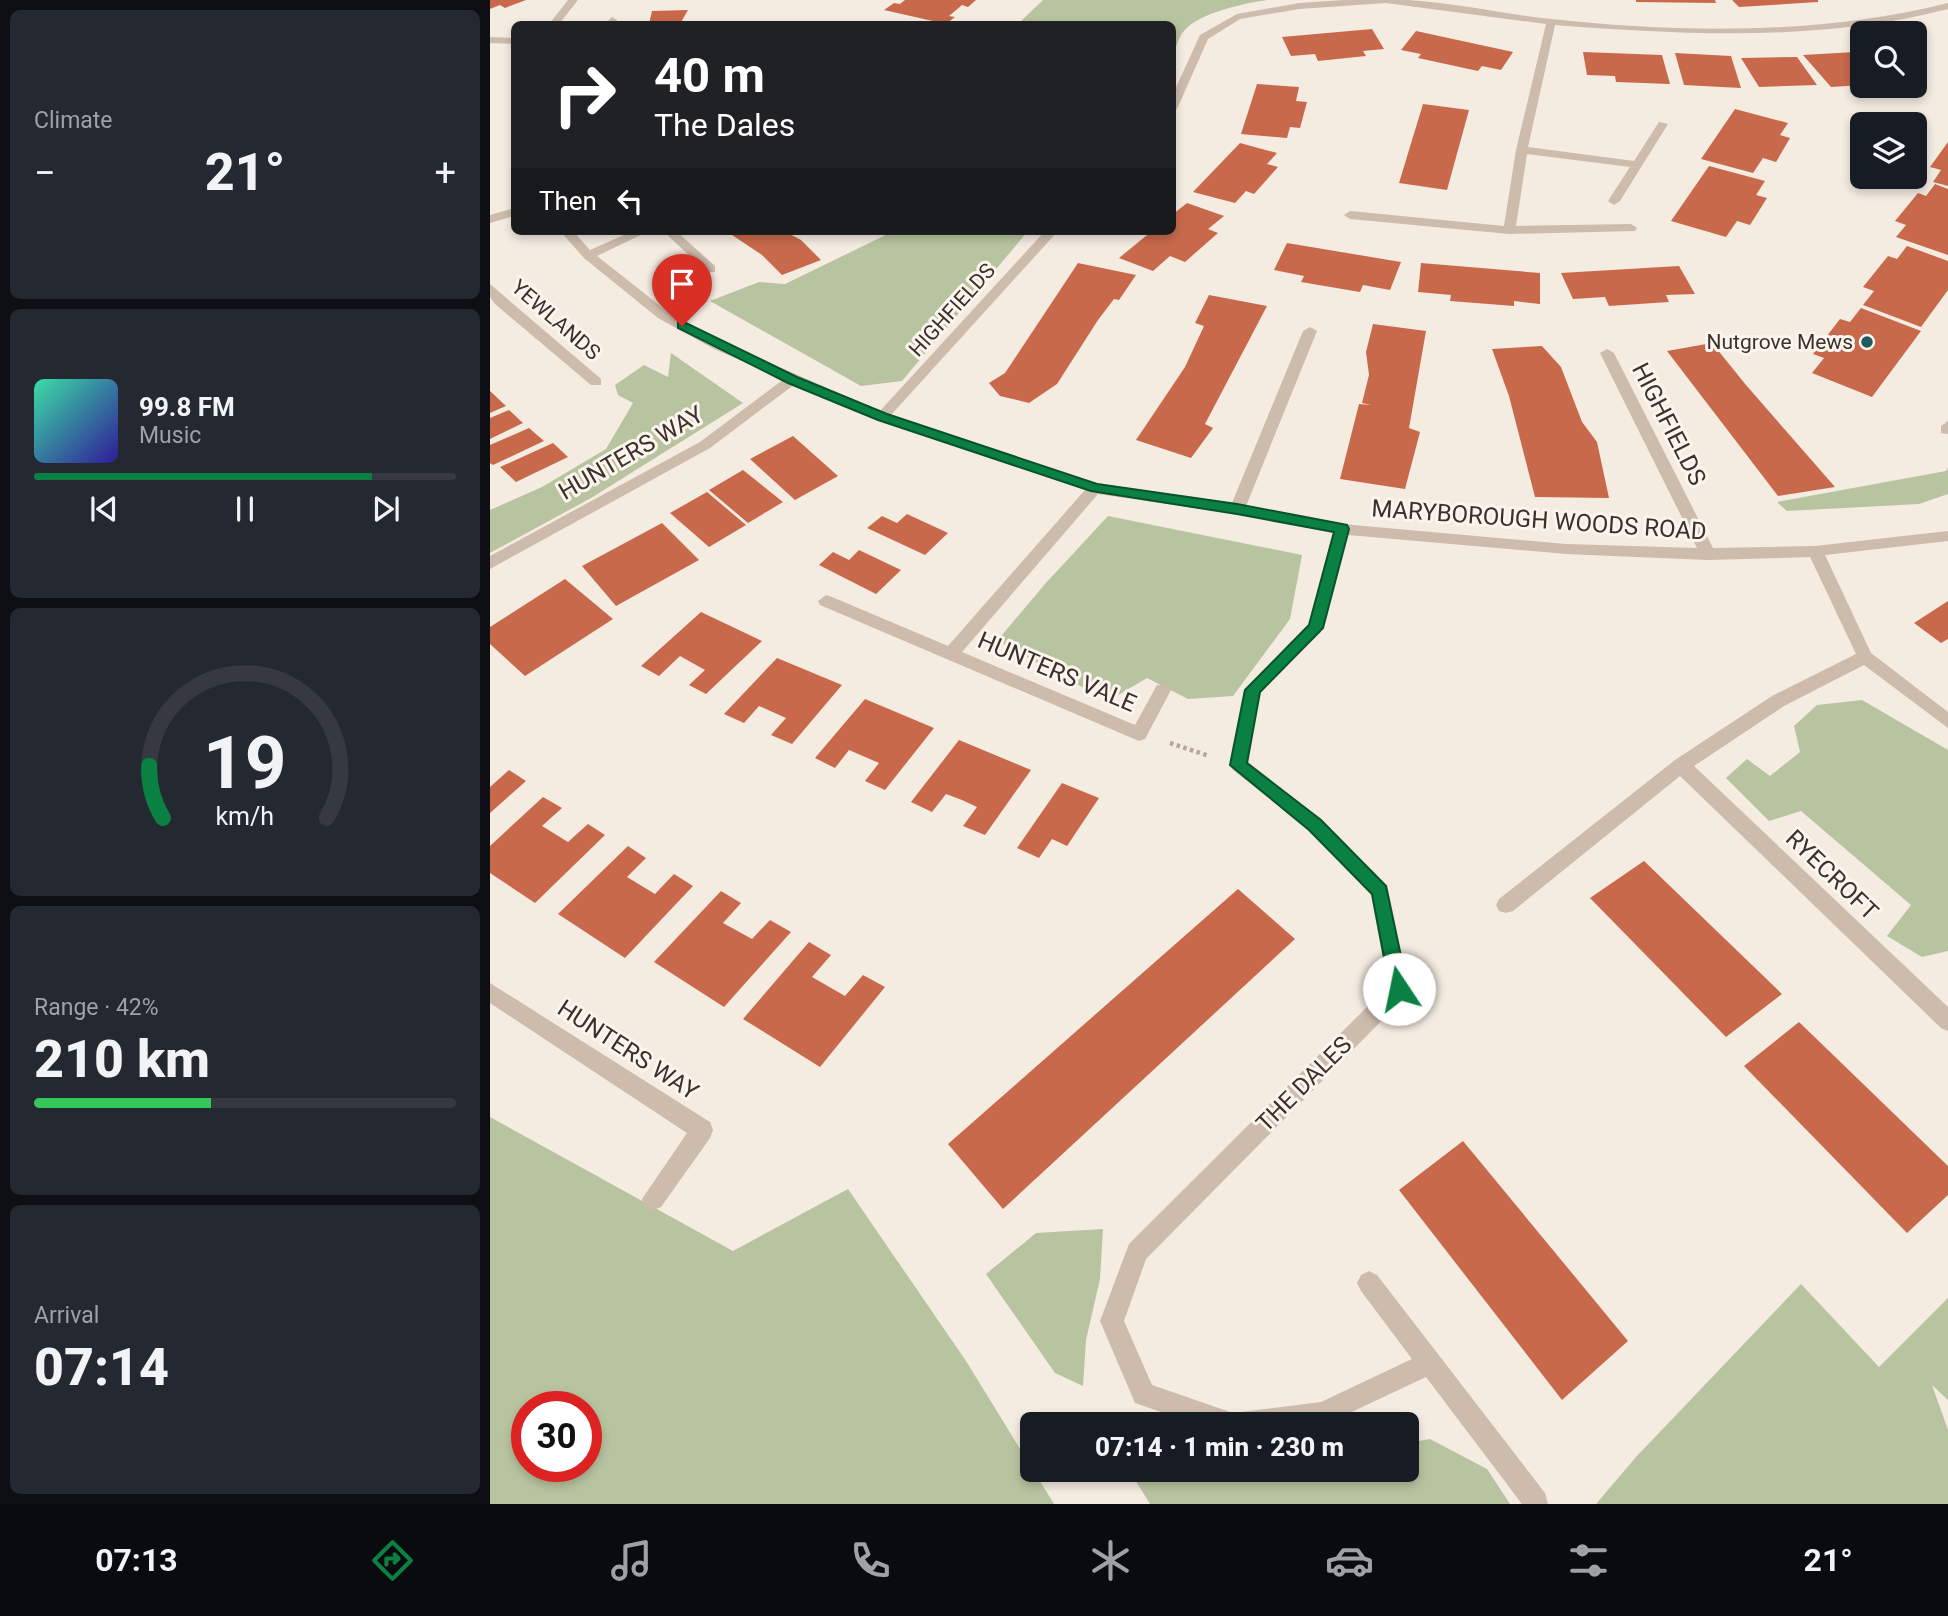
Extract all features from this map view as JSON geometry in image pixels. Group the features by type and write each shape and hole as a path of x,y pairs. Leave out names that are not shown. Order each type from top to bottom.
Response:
{"street":[{"path":"556,21 573,0"},
{"path":"1176,100 1204,37 1237,17 1299,6 1386,0 1550,22 1662,30 1786,30 1901,18 1948,6"},
{"path":"1509,230 1522,150 1550,22"},
{"path":"490,40 511,41"},
{"path":"1614,201 1662,124"},
{"path":"1522,150 1637,165"},
{"path":"490,219 511,213"},
{"path":"1350,215 1509,230 1631,228"},
{"name":"MARYBOROUGH WOODS ROAD","path":"570,235 588,255 663,316 792,380 882,417 1095,488 1237,509 1342,529 1566,549 1708,554 1815,551 1948,536"},
{"path":"588,255 634,235"},
{"path":"673,235 711,269"},
{"name":"HIGHFIELDS","path":"882,417 1048,235"},
{"name":"YEWLANDS","path":"490,288 500,301 596,382"},
{"path":"1237,509 1310,331"},
{"name":"HIGHFIELDS","path":"1607,353 1708,554"},
{"name":"HUNTERS WAY","path":"490,564 705,445 792,380"},
{"name":"HUNTERS VALE","path":"950,654 1095,488"},
{"path":"1238,765 1252,690 1315,628 1342,529"},
{"path":"1815,551 1865,657 1948,721"},
{"name":"HUNTERS VALE","path":"826,601 1139,734 1163,691"},
{"path":"1506,905 1681,765 1778,701 1865,657"},
{"name":"THE DALES","path":"1196,1412 1144,1394 1112,1321 1137,1252 1399,989 1380,891 1315,825 1238,765"},
{"name":"RYECROFT","path":"1681,765 1948,1021"},
{"name":"HUNTERS WAY","path":"490,992 702,1130 653,1199"},
{"path":"1369,1283 1536,1502"},
{"path":"1326,1412 1429,1363"}],"path":[{"path":"1139,734 1238,765"}],"green space":[{"path":"1043,0 1267,0 1235,6 1200,19 1182,34 1176,48 1176,21 1021,21"},
{"path":"886,235 1025,235 902,381 861,386 710,301 759,282 785,284"},
{"path":"671,353 743,403 591,498 490,553 490,510 542,487 606,449 633,403 618,395 615,385 644,365 668,377"},
{"path":"1948,468 1948,494 1919,504 1787,511 1777,502 1946,471"},
{"path":"1108,516 1302,555 1290,619 1233,696 1188,699 1147,678 1108,701 997,641"},
{"path":"1862,700 1948,750 1948,951 1922,957 1887,936 1911,905 1801,811 1769,821 1726,778 1747,759 1770,776 1800,752 1794,726 1817,705"},
{"path":"490,1117 733,1251 848,1189 966,1361 1020,1449 1020,1482 1040,1482 1054,1504 490,1504"},
{"path":"1103,1229 1100,1279 1086,1340 1083,1386 1055,1373 986,1274 1036,1233"},
{"path":"1801,1284 1879,1367 1948,1298 1948,1400 1932,1385 1948,1430 1948,1504 1596,1504 1636,1457"},
{"path":"1430,1439 1487,1469 1510,1504 1150,1504 1136,1482 1419,1482 1419,1441"}],"building":[{"path":"490,0 526,0 505,8 500,5 490,9"},
{"path":"905,0 976,0 968,7 962,5 949,16 955,17 950,21 933,21 884,10 894,3 900,4"},
{"path":"1715,0 1716,3 1636,2"},
{"path":"1732,0 1818,0 1818,2 1739,7"},
{"path":"688,10 682,21 650,21 652,11"},
{"path":"1372,29 1384,49 1363,51 1366,56 1318,61 1315,54 1291,56 1282,37"},
{"path":"1416,31 1513,52 1501,70 1482,66 1478,71 1418,58 1421,54 1401,50"},
{"path":"1583,52 1662,55 1670,84 1616,82 1615,76 1587,75"},
{"path":"1850,52 1850,86 1831,87 1803,55"},
{"path":"1675,53 1731,56 1741,88 1684,85"},
{"path":"1797,57 1817,85 1759,87 1741,58"},
{"path":"1257,84 1299,87 1296,101 1307,102 1300,128 1290,127 1287,138 1241,134"},
{"path":"1423,104 1469,110 1447,190 1399,183"},
{"path":"1735,109 1788,123 1780,135 1790,138 1776,162 1763,158 1753,173 1701,159"},
{"path":"1948,142 1948,186 1933,182 1941,170 1930,167"},
{"path":"1240,143 1277,153 1267,164 1278,167 1254,194 1246,191 1235,203 1193,192"},
{"path":"1709,166 1765,181 1756,195 1767,198 1750,225 1737,221 1726,237 1671,221"},
{"path":"1935,184 1948,189 1948,255 1896,237 1906,225 1895,221 1918,193 1926,196"},
{"path":"1187,203 1224,216 1208,229 1218,233 1185,262 1170,256 1153,271 1119,258 1147,235 1176,235 1176,212"},
{"path":"732,235 792,235 801,240 821,260 782,275 762,255"},
{"path":"1287,243 1401,262 1390,290 1363,285 1360,292 1301,282 1304,276 1274,270"},
{"name":"Nutgrove Mews","path":"1907,246 1948,261 1948,290 1921,327 1863,305 1874,291 1863,287 1888,256 1897,259"},
{"path":"1078,263 1136,275 1119,300 1114,299 1098,320 1057,384 1029,403 1000,396 989,383 1005,373"},
{"path":"1421,263 1540,273 1540,304 1514,301 1514,306 1450,301 1451,295 1418,292"},
{"path":"1679,266 1695,294 1666,295 1669,302 1609,306 1605,297 1573,299 1561,273"},
{"path":"1209,295 1267,306 1205,424 1213,428 1191,458 1136,440 1185,367 1204,326 1195,323"},
{"name":"Nutgrove Mews","path":"1861,308 1921,331 1872,397 1812,373 1824,358 1813,354 1840,319 1850,322"},
{"path":"1373,324 1426,331 1409,428 1420,432 1405,489 1340,479 1359,404 1371,405 1362,403 1369,375 1366,352"},
{"path":"1712,343 1835,487 1778,496 1667,351"},
{"path":"1542,346 1561,367 1582,422 1597,442 1609,498 1535,497 1509,396 1492,349"},
{"path":"490,391 506,406 490,413"},
{"path":"509,410 523,423 490,439 490,418"},
{"path":"529,428 544,441 493,465 490,463 490,445"},
{"path":"793,436 838,476 795,500 750,459"},
{"path":"553,443 568,457 516,482 500,467"},
{"path":"743,470 783,502 748,523 709,490"},
{"path":"707,492 746,525 709,547 670,513"},
{"path":"907,514 948,533 925,555 867,528 882,516 897,523"},
{"path":"662,523 699,560 616,606 582,566"},
{"path":"859,550 901,570 876,594 819,565 833,552 849,560"},
{"path":"565,579 613,619 525,676 490,644 490,627"},
{"path":"1948,601 1948,639 1941,643 1914,623"},
{"path":"701,612 762,641 706,694 689,685 705,670 680,656 659,676 641,666"},
{"path":"777,658 842,685 792,744 771,735 786,718 759,706 744,723 724,714"},
{"path":"865,699 934,728 885,790 865,781 879,763 849,750 835,768 815,758"},
{"path":"959,740 1031,770 985,835 963,826 977,807 962,800 946,794 932,812 911,802"},
{"path":"509,770 526,781 490,813 490,787"},
{"path":"1062,783 1099,798 1067,846 1052,839 1039,858 1017,848"},
{"path":"543,797 562,808 542,826 568,842 588,824 605,835 535,903 490,873 490,846"},
{"path":"628,846 646,858 627,877 655,894 674,874 693,886 625,958 558,914"},
{"path":"1644,861 1782,994 1726,1037 1590,898"},
{"path":"1238,889 1295,939 1003,1209 948,1144"},
{"path":"721,891 741,903 723,923 752,939 770,920 791,932 724,1007 654,962"},
{"path":"809,942 831,955 812,977 845,996 863,975 885,987 820,1067 743,1019"},
{"path":"1799,1022 1948,1166 1948,1195 1907,1233 1744,1066"},
{"path":"1463,1141 1628,1341 1562,1400 1399,1190"}],"place":[{"name":"Nutgrove Mews","path":"1867,342"}],"route":[{"path":"682,326 792,380 882,417 1095,488 1237,509 1342,529 1315,628 1252,690 1238,765 1315,825 1380,891 1399,989"}]}
